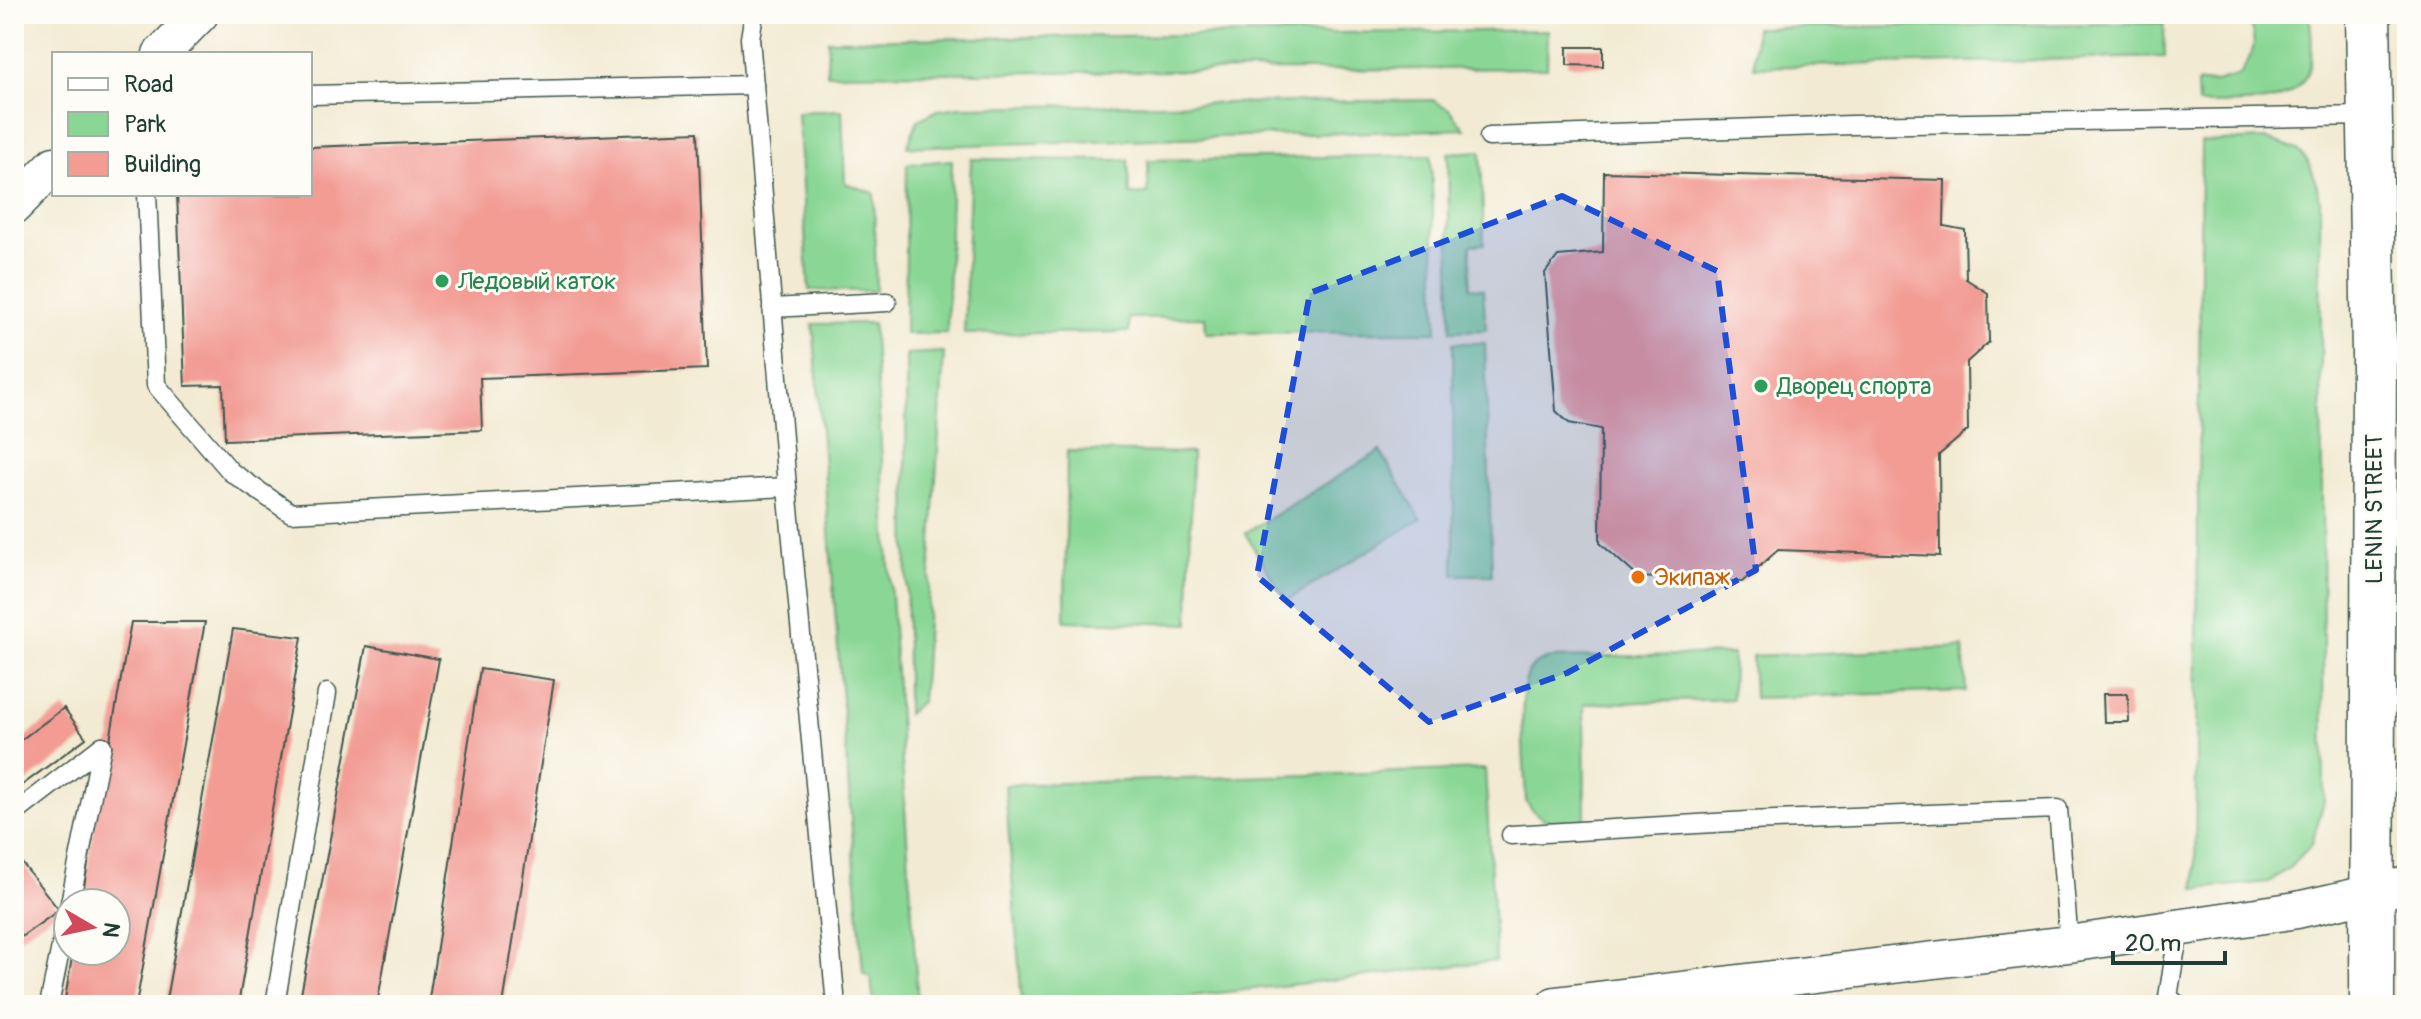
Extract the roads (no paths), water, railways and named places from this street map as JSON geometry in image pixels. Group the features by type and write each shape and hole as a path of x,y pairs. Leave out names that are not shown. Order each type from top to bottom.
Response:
{"main road":[{"name":"LENIN STREET","path":"2368,14 2370,116 2391,354 2390,890 2372,1005"}],"street":[{"path":"163,52 200,14"},
{"path":"14,206 52,167"},
{"path":"1555,1005 2069,944 2297,910 2390,890"}],"lane":[{"path":"754,14 750,38 772,308 836,1005"},
{"path":"312,95 754,85"},
{"path":"1489,137 1852,125 2370,116"},
{"path":"147,196 156,385 231,472 291,513 787,487"},
{"path":"772,308 887,302"},
{"path":"275,1005 327,693"},
{"path":"14,814 102,746 73,887"},
{"path":"1511,835 1748,821 2058,809 2069,944"},
{"path":"2170,1002 2179,928"},
{"path":"49,1005 57,967"}],"place":[{"name":"Ледовый каток","path":"442,281"},
{"name":"Дворец спорта","path":"1761,386"},
{"name":"Экипаж","path":"1638,577"}]}
